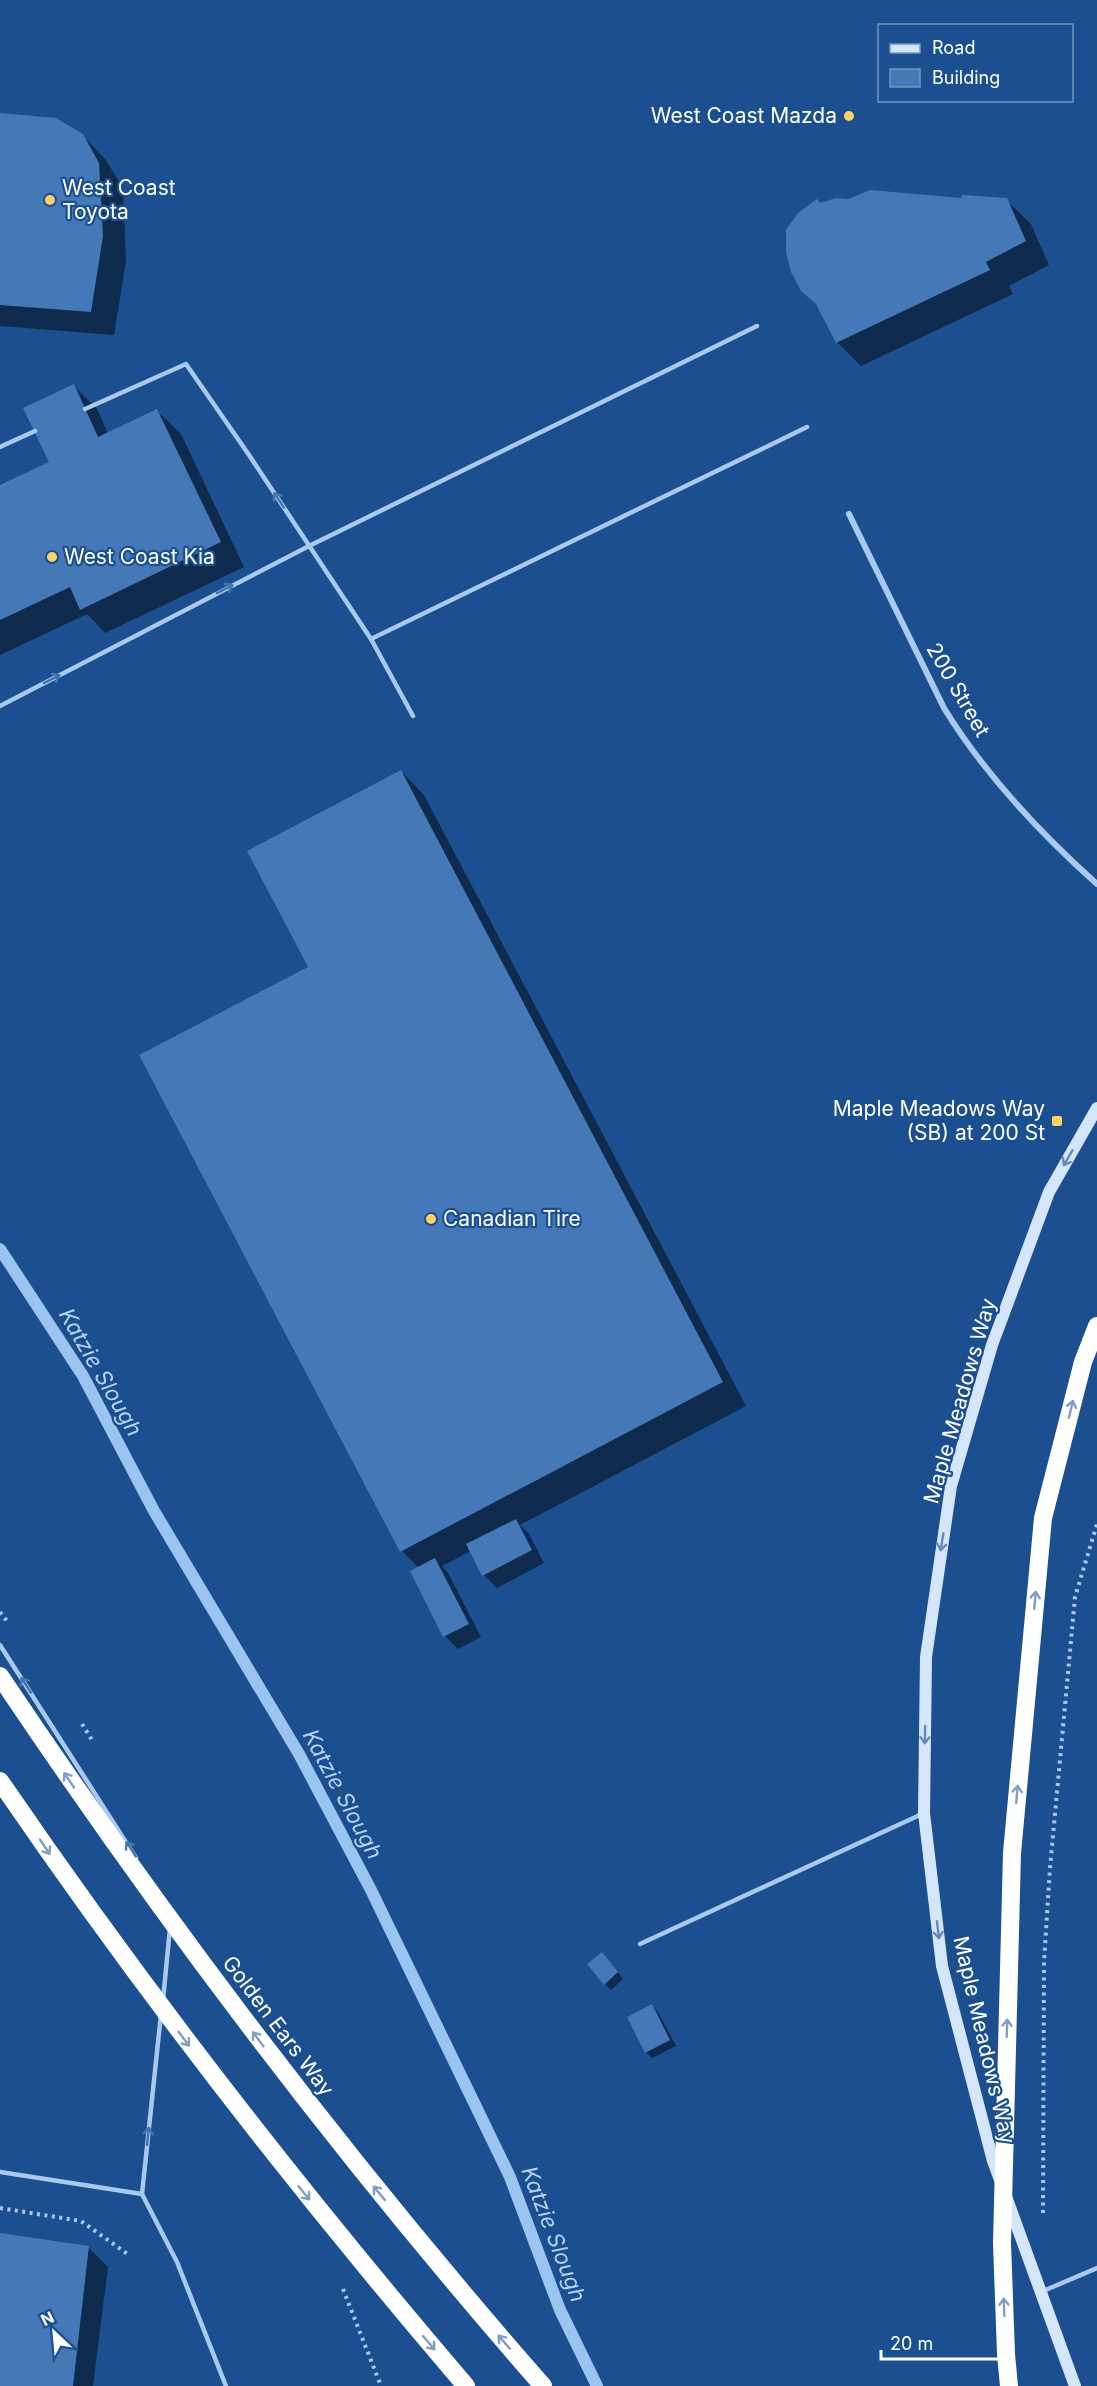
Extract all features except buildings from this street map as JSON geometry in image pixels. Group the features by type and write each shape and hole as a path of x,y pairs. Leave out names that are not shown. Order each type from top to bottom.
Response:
{"highway":[{"path":"1009,2386 1002,2243 1012,1853 1043,1518 1083,1362 1097,1326"},
{"name":"Golden Ears Way","path":"0,1676 75,1788 167,1918 267,2051 372,2184 543,2386"},
{"path":"0,1781 66,1878 197,2055 297,2184 466,2386"}],"main road":[{"name":"Maple Meadows Way","path":"1075,2386 993,2161 942,1966 924,1813 926,1657 951,1486 992,1345 1049,1192 1097,1108"}],"street":[{"name":"200 Street","path":"849,514 944,708 962,737 1009,796 1062,853 1097,884"}],"lane":[{"path":"0,706 309,546 757,326"},
{"path":"85,409 186,364 371,639 413,716"},
{"path":"371,639 807,427"},
{"path":"0,447 35,431"},
{"path":"0,1645 140,1863"},
{"path":"640,1944 924,1813"},
{"path":"153,1883 172,1913 142,2194 177,2262 226,2386"},
{"path":"0,2172 142,2194"},
{"path":"1041,2292 1097,2268"}],"path":[{"path":"1044,2221 1042,2129 1044,1962 1050,1868 1075,1597 1097,1524"},
{"path":"0,2208 81,2221 129,2255"}],"waterway":[{"name":"Katzie Slough","path":"0,1249 83,1376 154,1511 299,1754 371,1890 510,2177 560,2310 597,2386"}],"place":[{"name":"West Coast Mazda","path":"849,116"},
{"name":"West Coast Toyota","path":"50,200"},
{"name":"West Coast Kia","path":"52,557"},
{"name":"Maple Meadows Way (SB) at 200 St","path":"1057,1121"},
{"name":"Canadian Tire","path":"431,1219"}]}
